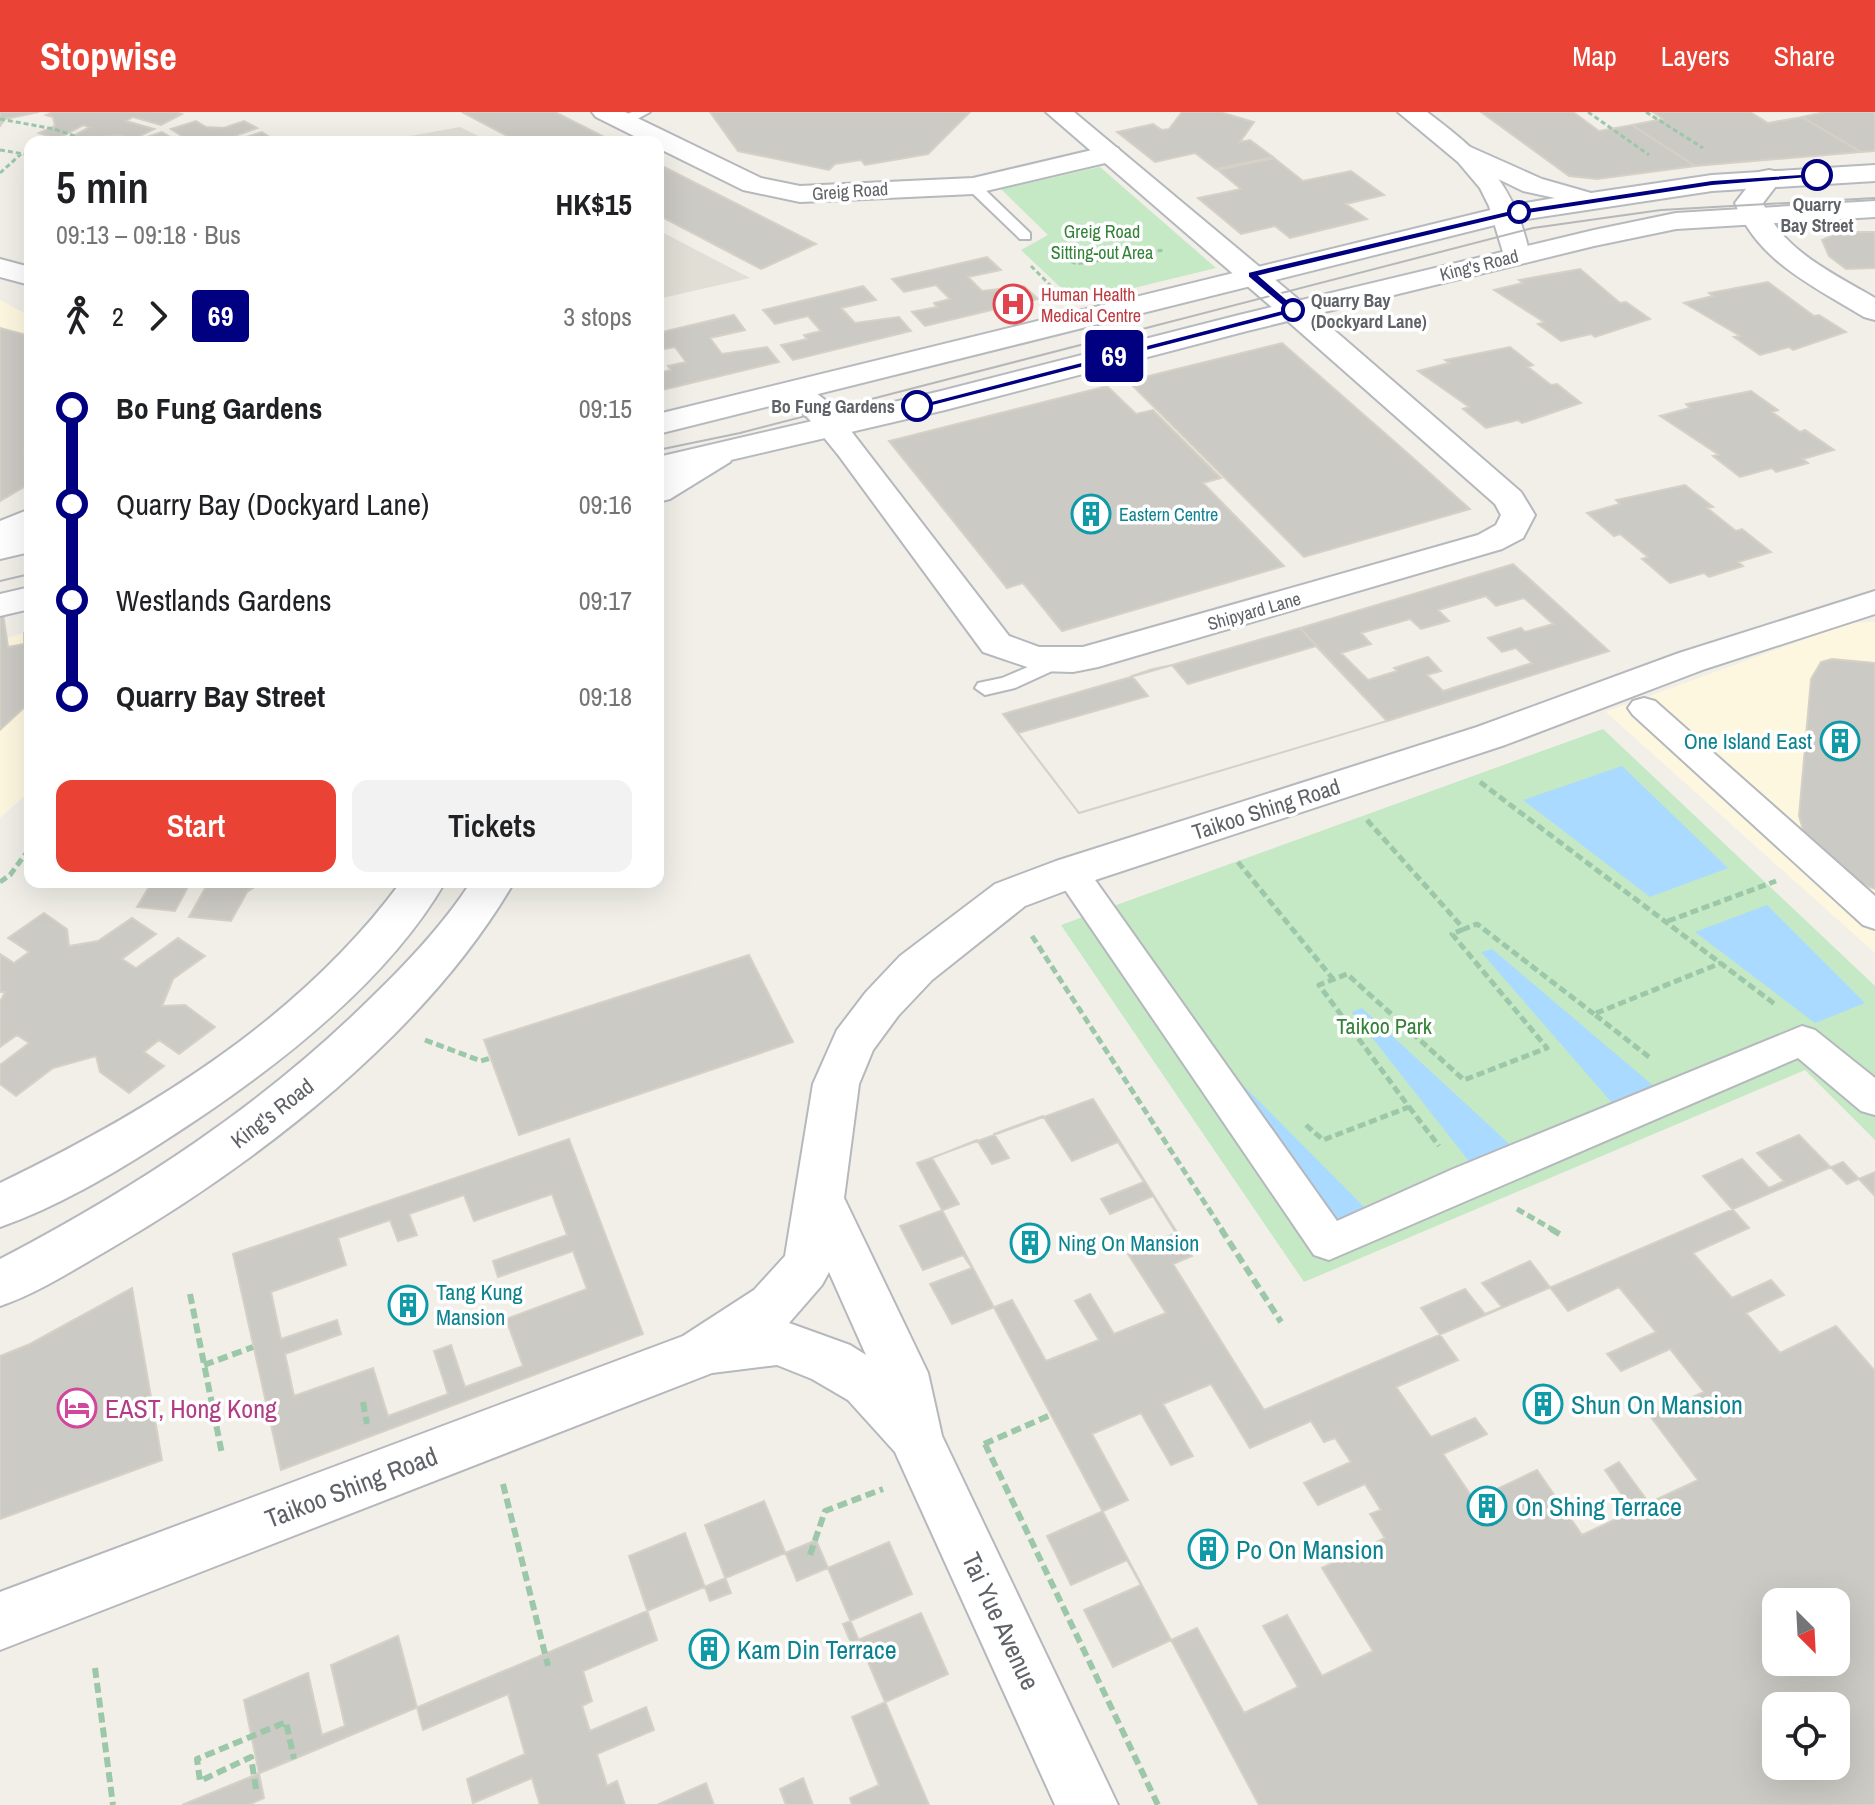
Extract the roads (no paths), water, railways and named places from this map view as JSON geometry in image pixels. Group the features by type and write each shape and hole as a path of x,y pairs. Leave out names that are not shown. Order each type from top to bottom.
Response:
{"street":[{"path":"1059,112 1293,310"},
{"path":"1411,112 1468,154 1533,185 1593,199"},
{"name":"Greig Road","path":"624,115 650,136"},
{"name":"Greig Road","path":"664,144 753,184 774,190 826,194 973,186 1109,154"},
{"path":"1468,154 1492,182 1507,214 1516,256"},
{"name":"King's Road","path":"664,423 1507,214 1593,199 1769,178 1875,173"},
{"path":"1769,178 1751,197 1751,214 1779,249 1875,311"},
{"name":"King's Road","path":"664,466 718,455 1516,256 1676,221 1751,214 1875,209"},
{"path":"0,268 24,274"},
{"name":"Shipyard Lane","path":"795,392 833,426 996,644 1022,658 1054,662 1100,655 1490,542 1511,531 1518,515 1509,499 1293,310"},
{"name":"King's Road","path":"664,488 718,455"},
{"path":"0,535 24,522"},
{"path":"0,548 24,543"},
{"path":"0,605 24,599"},
{"name":"Taikoo Shing Road","path":"702,1353 772,1306 797,1280 812,1251 836,1084 853,1043 882,1004 916,968 1010,895 1071,872 1518,727 1692,661 1875,602"},
{"path":"1644,708 1875,916"},
{"path":"1071,872 1329,1243 1467,1181 1802,1040 1875,1100"},
{"path":"0,1206 98,1158 219,1082 318,1002 395,922 420,888"},
{"name":"King's Road","path":"0,1284 140,1207 278,1112 364,1036 456,934 489,888"},
{"path":"818,1194 901,1373 913,1463"},
{"name":"Taikoo Shing Road","path":"0,1621 702,1353 777,1342 831,1362 867,1383 913,1463"},
{"name":"Tai Yue Avenue","path":"913,1463 1087,1805"}],"lane":[{"path":"973,186 1025,236"},
{"path":"985,688 1008,683 1054,662"}],"water":[{"path":"1622,766 1728,868 1650,897 1523,800"},
{"path":"1767,905 1865,1003 1815,1023 1695,932"},
{"path":"1492,949 1663,1094 1620,1112 1481,952"},
{"path":"1362,1008 1518,1152 1475,1169 1352,1012"},
{"path":"1228,1070 1369,1212 1325,1229"}],"tram line":[{"path":"664,449 740,433 1533,228 1661,210 1875,198"},
{"path":"0,581 24,575"}],"place":[{"name":"Quarry Bay Street","path":"1817,175"},
{"name":"Human Health Medical Centre","path":"1013,304"},
{"name":"Quarry Bay (Dockyard Lane)","path":"1293,310"},
{"name":"Bo Fung Gardens","path":"917,406"},
{"name":"Eastern Centre","path":"1091,514"},
{"name":"One Island East","path":"1840,741"},
{"name":"Ning On Mansion","path":"1030,1243"},
{"name":"Tang Kung Mansion","path":"408,1305"},
{"name":"Shun On Mansion","path":"1543,1404"},
{"name":"EAST, Hong Kong","path":"77,1408"},
{"name":"On Shing Terrace","path":"1487,1506"},
{"name":"Po On Mansion","path":"1208,1549"},
{"name":"Kam Din Terrace","path":"709,1649"}],"park label":[{"name":"Greig Road Sitting-out Area","path":"1102,241"},
{"name":"Taikoo Park","path":"1384,1026"}]}
